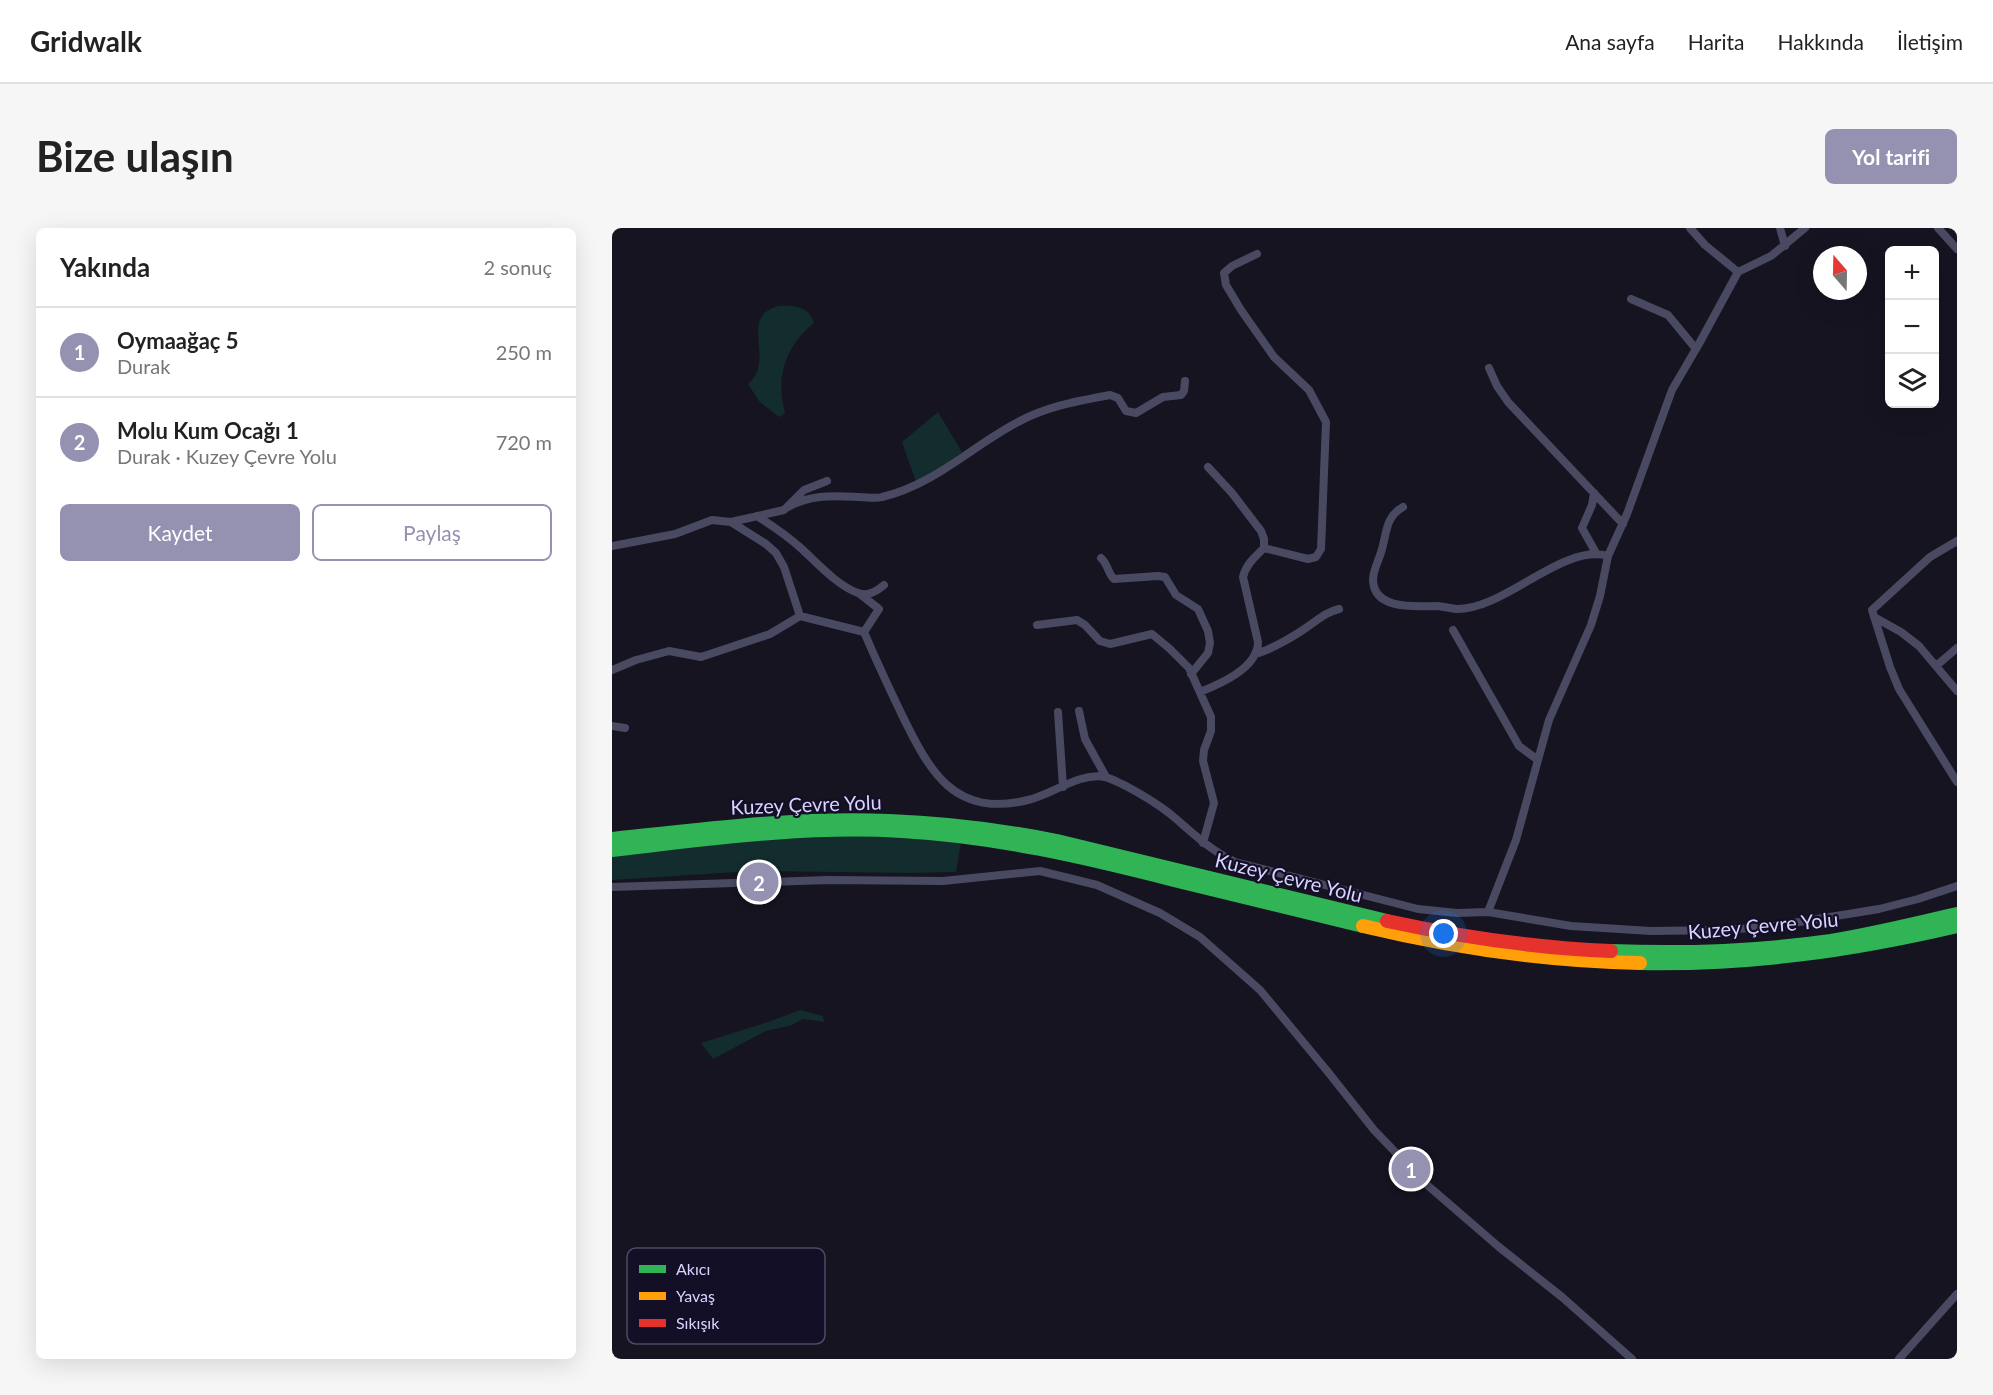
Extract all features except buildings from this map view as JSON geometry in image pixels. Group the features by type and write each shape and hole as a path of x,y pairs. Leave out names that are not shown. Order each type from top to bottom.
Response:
{"highway":[{"name":"Kuzey Çevre Yolu","path":"612,839 767,823 853,818 978,827 1081,846 1413,927 1499,942 1601,950 1676,952 1757,949 1890,930 1957,914"},
{"name":"Kuzey Çevre Yolu","path":"612,850 714,838 852,829 976,837 1080,856 1403,936 1458,947 1545,958 1638,963 1718,962 1827,952 1957,928"}],"street":[{"path":"1690,228 1705,245 1738,272"},
{"path":"1780,228 1785,246"},
{"path":"1488,912 1516,840 1555,704 1591,625 1600,596 1608,556 1623,524 1672,390 1738,272 1760,262 1785,246 1805,228"},
{"path":"1938,228 1957,249"},
{"path":"1257,254 1232,266 1224,273 1226,285 1274,357 1309,390 1326,422 1320,552 1316,557 1308,559 1264,548"},
{"path":"1631,299 1668,315 1696,349"},
{"path":"1489,368 1508,402 1623,524"},
{"path":"612,546 675,534 706,521 731,522 784,510 801,501 821,496 879,498 890,495 930,478 1029,416 1054,406 1110,395 1119,398 1126,411 1136,413 1163,397 1181,395 1185,381"},
{"path":"1200,692 1235,674 1255,654 1258,642 1243,578 1249,564 1264,548 1261,531 1232,493 1208,467"},
{"path":"788,507 804,490 827,481"},
{"path":"1594,493 1592,505 1582,528 1596,553"},
{"path":"1403,507 1395,512 1387,524 1374,577 1377,593 1386,601 1394,604 1456,609 1478,606 1568,561 1596,553 1608,556"},
{"path":"757,516 792,541 818,566 879,609 864,632"},
{"path":"731,522 776,553 786,573 800,616"},
{"path":"1957,541 1930,557 1872,610 1899,689 1957,782"},
{"path":"1101,558 1114,579 1163,576 1169,581 1176,595 1198,609 1208,631 1210,647 1207,656 1191,674"},
{"path":"860,594 873,592 884,585"},
{"path":"1255,654 1268,650 1311,625 1322,615 1340,609"},
{"path":"612,670 636,660 669,651 701,657 770,634 800,616 864,632"},
{"path":"1874,617 1909,638 1957,691"},
{"path":"1037,625 1077,620 1100,641 1110,644 1152,634 1188,668 1211,717 1211,731 1204,750 1203,761 1214,803 1203,843"},
{"path":"1453,630 1519,746 1538,760"},
{"path":"864,632 914,739 932,770 945,784 967,797 1000,804 1033,799 1083,778 1106,777 1157,805 1203,843 1219,854 1243,865 1406,907 1442,912 1488,912 1543,922 1607,929 1651,932 1718,931 1774,926 1870,911 1957,886"},
{"path":"1936,666 1957,648"},
{"path":"1079,711 1085,739 1106,777"},
{"path":"1058,712 1064,787"},
{"path":"612,726 625,729"},
{"path":"612,887 828,880 943,881 1040,871 1097,885 1160,913 1200,937 1260,990 1374,1130 1426,1184 1632,1359"},
{"path":"1899,1359 1957,1294"}],"green space":[{"path":"778,306 805,310 814,323 796,341 785,363 781,387 785,412 779,417 759,401 748,384 756,374 759,363 760,320 766,312"},
{"path":"938,412 962,452 938,470 916,482 902,442"},
{"path":"844,835 961,842 956,872 753,871 612,880 612,854 718,842"},
{"path":"800,1010 823,1016 824,1022 803,1019 792,1025 766,1031 713,1059 701,1043 771,1021"}],"traffic: fast":[{"path":"612,839 750,825 820,821 889,821 952,825 1057,841 1387,921"},
{"path":"612,850 793,831 865,830 936,834 1005,843 1073,856 1363,926"},
{"path":"1611,951 1722,951 1777,947 1831,941 1957,914"},
{"path":"1640,963 1721,962 1800,955 1878,943 1957,926"}],"traffic: slow":[{"path":"1363,926 1431,941 1500,952 1640,963"}],"traffic: jam":[{"path":"1387,921 1499,941 1611,951"}],"place":[{"name":"Molu Kum Ocağı 1","path":"759,882"},
{"name":"Oymaağaç 5","path":"1411,1169"}]}
